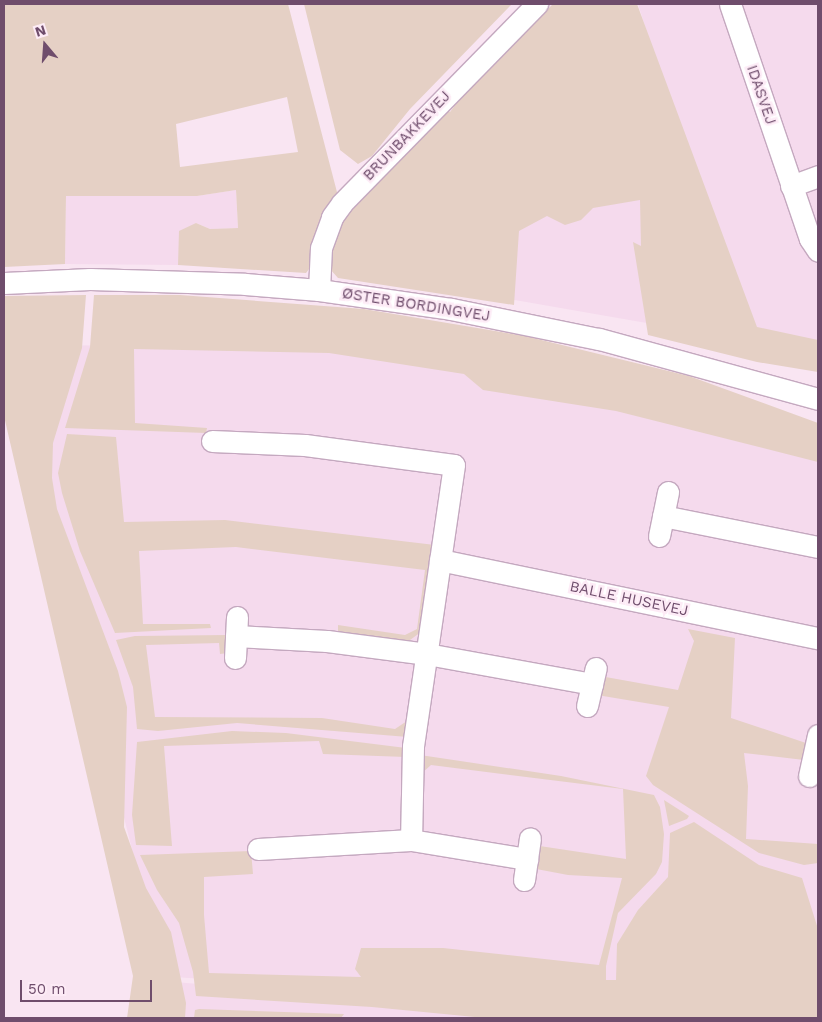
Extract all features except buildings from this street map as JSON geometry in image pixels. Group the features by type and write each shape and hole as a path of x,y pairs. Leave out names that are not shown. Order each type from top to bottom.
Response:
{"street":[{"name":"BRUNBAKKEVEJ","path":"319,290 321,248 332,217 342,203 537,4"},
{"name":"IDASVEJ","path":"730,4 810,239 818,251"},
{"path":"792,186 818,176"},
{"name":"ØSTER BORDINGVEJ","path":"4,283 90,279 245,284 319,290 451,309 599,339 818,399"},
{"path":"212,441 305,445 454,465 413,746 411,840"},
{"path":"668,492 661,526 818,547"},
{"name":"BALLE HUSEVEJ","path":"440,560 818,636"},
{"path":"235,658 236,627 326,641 594,676 587,706"},
{"path":"809,776 817,748"},
{"path":"258,849 411,840 528,849 524,880"}],"shaded area":[{"path":"4,4 288,4 338,196 313,264 306,273 178,265 179,231 196,223 210,229 238,228 236,190 197,196 66,196 65,264 4,267","holes":["287,97 298,152 180,167 176,124"]},
{"path":"304,4 512,4 410,109 372,156 358,164 340,150"},
{"path":"553,4 637,4 757,327 818,340 818,372 757,362 648,335 633,242 641,246 640,200 593,208 581,220 565,225 547,216 519,231 514,305 338,278 330,269 329,254 339,223 350,203 447,109 450,112 472,83"},
{"path":"638,4 818,4 818,353 509,299 502,214 695,183"},
{"path":"236,190 238,228 210,229 196,223 181,253 178,265 65,264 66,196 197,196"},
{"path":"86,295 82,348 53,443 52,478 57,509 118,671 127,707 124,827 146,888 171,932 186,1003 185,1018 127,1018 133,976 4,416 4,296"},
{"path":"94,295 180,295 364,309 525,336 689,376 818,423 818,462 616,411 483,390 464,374 329,353 134,349 135,423 207,428 206,433 65,428 90,347"},
{"path":"14,345 331,347 502,375 818,460 818,1018 776,1018 159,976 155,943 33,448"},
{"path":"67,434 116,437 124,522 225,520 435,545 421,632 410,640 401,641 338,634 338,625 405,635 417,629 425,570 236,547 139,551 143,624 210,624 211,628 115,633 80,551 62,493 58,473"},
{"path":"688,629 735,638 731,718 806,743 804,760 744,753 748,786 746,839 818,844 818,863 804,865 759,853 653,785 646,776 669,707 597,695 600,676 678,690 694,641"},
{"path":"227,635 228,653 220,654 219,643 146,645 155,717 322,718 395,729 407,721 408,737 237,723 158,731 137,729 133,687 116,640 135,636"},
{"path":"232,731 286,733 406,748 406,757 323,754 319,741 164,746 172,846 136,845 132,815 137,742"},
{"path":"420,755 561,776 654,795 660,807 664,834 662,862 656,874 618,913 606,966 606,980 616,980 617,944 638,910 668,877 670,833 694,822 759,865 802,878 818,929 818,1018 485,1018 372,1007 196,996 193,972 179,923 157,890 140,855 251,851 253,874 204,877 204,915 209,973 361,977 355,969 361,948 443,948 599,965 622,878 568,875 531,868 533,845 626,859 623,789 431,765 422,773"},
{"path":"664,800 689,816 687,819 669,826"},
{"path":"173,982 537,1009 537,1018 162,1018"},
{"path":"195,1010 344,1014 341,1018 194,1018"}]}
